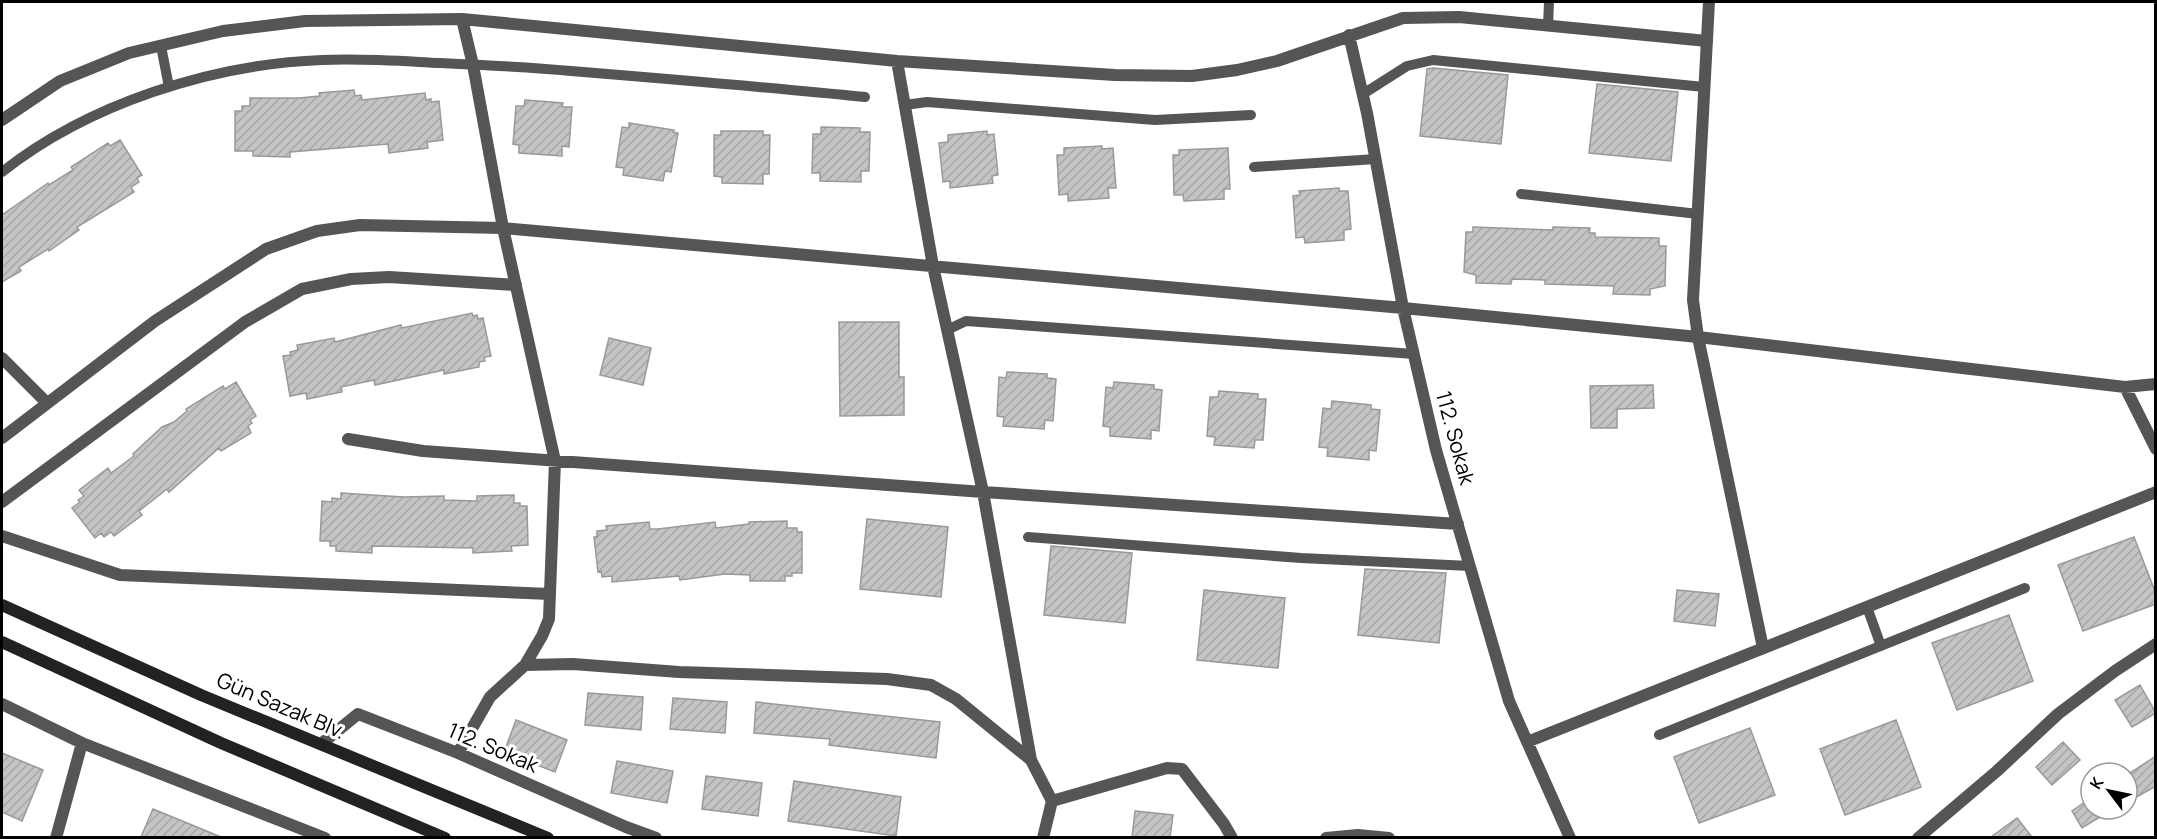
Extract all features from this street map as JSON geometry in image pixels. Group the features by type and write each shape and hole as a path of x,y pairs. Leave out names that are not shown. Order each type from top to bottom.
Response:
{"main road":[{"name":"Gün Sazak Blv.","path":"2,605 201,694 548,837"},
{"path":"2,642 221,743 445,837"}],"street":[{"path":"1709,2 1693,300 1698,337 1763,648"},
{"path":"2,120 60,81 129,53 223,31 305,21 462,19 897,61 1115,75 1192,76 1237,70 1277,61 1403,18 1459,17 1707,41"},
{"path":"458,753 490,697 525,665 549,619 555,461 503,228 473,65 462,19"},
{"name":"112. Sokak","path":"1349,35 1376,159 1403,308 1436,450 1509,701 1570,837"},
{"path":"897,61 933,266 983,492 1031,760 1053,801 1042,837"},
{"path":"2,438 46,402 155,321 266,249 316,231 360,225 503,228 933,266 1698,337 2125,387 2156,384"},
{"path":"2,502 245,322 302,289 351,279 388,277 516,285"},
{"path":"2,358 46,402"},
{"path":"2125,387 2156,449"},
{"path":"348,439 423,451 1458,524"},
{"path":"1527,742 2156,492"},
{"path":"2,536 120,575 550,594"},
{"path":"1918,837 1997,771 2058,714 2096,684 2156,644"},
{"path":"525,665 573,664 679,672 887,679 931,685 956,699 1031,760"},
{"path":"2,705 82,743 325,837"},
{"name":"112. Sokak","path":"321,744 358,714 458,753 626,827 656,837"},
{"path":"56,837 82,743"},
{"path":"1053,801 1167,768 1182,769 1232,837"},
{"path":"1326,837 1358,835 1389,837"}],"lane":[{"path":"1548,26 1549,2"},
{"path":"161,46 169,87"},
{"path":"2,172 73,126 169,87 245,68 320,60 357,59 542,68 865,96"},
{"path":"1363,94 1407,66 1433,60 1704,87"},
{"path":"905,105 927,102 1155,120 1251,115"},
{"path":"1254,167 1376,159"},
{"path":"1521,194 1698,214"},
{"path":"947,330 966,321 1414,354"},
{"path":"1028,537 1301,558 1470,566"},
{"path":"1659,735 2025,588"},
{"path":"1867,607 1881,646"}],"building":[{"path":"1427,69 1508,75 1501,144 1420,136"},
{"path":"1597,84 1678,92 1671,161 1589,153"},
{"path":"354,90 355,96 361,95 362,100 425,93 426,100 439,101 443,140 427,142 428,148 389,153 388,144 290,152 290,157 253,156 253,151 235,151 235,111 242,111 242,106 250,106 250,98 299,98 320,96 319,93"},
{"path":"525,100 563,103 562,107 572,107 569,147 562,146 562,156 519,153 519,145 513,144 516,106 524,106"},
{"path":"629,123 674,130 673,132 678,133 671,172 665,171 663,181 623,175 624,168 616,167 622,127 629,128"},
{"path":"821,127 860,128 860,132 870,132 869,171 861,171 861,182 820,181 820,173 812,173 813,134 821,134"},
{"path":"721,131 763,131 763,135 770,135 769,174 763,174 763,184 722,183 722,177 714,176 714,135 721,135"},
{"path":"987,131 987,135 994,134 998,175 992,176 993,183 950,188 950,181 943,182 939,143 948,142 948,135"},
{"path":"120,140 142,175 137,178 139,182 131,187 134,192 77,227 79,230 49,251 48,249 19,267 21,271 2,282 2,215 48,183 49,185 73,170 71,167 108,143 110,146"},
{"path":"1102,146 1102,149 1113,148 1116,188 1108,188 1109,198 1068,201 1068,194 1059,195 1057,155 1064,155 1064,148"},
{"path":"1228,148 1230,189 1224,189 1224,199 1184,201 1183,195 1174,195 1173,155 1179,155 1179,150"},
{"path":"1339,188 1339,191 1348,191 1351,229 1344,230 1344,240 1305,243 1304,237 1296,238 1293,196 1300,195 1299,191"},
{"path":"1473,227 1553,230 1553,227 1590,228 1589,233 1595,233 1595,237 1659,238 1659,246 1666,246 1665,286 1650,289 1650,295 1613,294 1614,286 1545,284 1545,280 1512,279 1511,284 1476,283 1476,275 1464,272 1466,232 1473,232"},
{"path":"472,313 473,316 477,315 478,319 483,318 491,356 484,357 485,361 479,362 479,367 444,374 444,370 375,385 374,380 341,387 342,392 307,399 306,393 290,396 283,356 291,355 290,352 298,350 297,345 334,338 335,342 401,325 402,328"},
{"path":"839,322 899,322 899,377 904,377 904,415 840,416"},
{"path":"609,338 651,348 643,385 600,375"},
{"path":"1007,372 1047,374 1047,378 1056,379 1053,421 1045,420 1044,429 1003,426 1004,417 997,416 999,377 1006,378"},
{"path":"236,382 256,416 250,420 252,423 248,426 251,433 221,451 219,448 169,492 167,489 139,511 142,515 114,536 111,532 104,537 101,533 95,538 72,508 84,496 79,490 108,468 111,473 134,456 133,454 162,427 174,422 187,411 186,409 223,386 225,389"},
{"path":"1114,382 1154,385 1154,389 1162,390 1159,431 1151,430 1151,439 1110,436 1110,427 1103,426 1106,387 1113,388"},
{"path":"1653,385 1654,408 1617,409 1617,428 1591,428 1590,386"},
{"path":"1219,391 1258,394 1258,399 1266,399 1263,440 1255,440 1254,448 1214,445 1215,437 1207,436 1210,397 1218,397"},
{"path":"1332,401 1371,405 1371,409 1380,410 1376,451 1369,450 1369,460 1327,456 1328,448 1319,447 1323,408 1331,409"},
{"path":"341,493 404,497 444,496 444,500 477,501 477,496 514,495 514,503 527,506 528,545 511,546 512,551 473,553 473,548 372,546 372,553 336,551 336,546 330,546 330,541 320,541 322,501 332,502 332,498 341,499"},
{"path":"867,519 948,527 941,597 860,589"},
{"path":"787,521 787,528 797,528 797,532 802,532 802,573 785,576 785,581 750,581 750,575 725,574 680,580 679,576 612,582 612,576 602,577 601,571 598,572 594,537 597,537 597,531 607,530 606,526 649,522 650,529 658,529 715,522 716,528 749,524 749,522"},
{"path":"2134,537 2156,594 2156,604 2083,631 2058,565"},
{"path":"1051,546 1132,553 1125,623 1044,615"},
{"path":"1365,569 1446,573 1439,643 1358,635"},
{"path":"1204,590 1285,598 1278,668 1197,660"},
{"path":"1677,590 1719,594 1715,626 1674,621"},
{"path":"2009,615 2033,681 1957,710 1932,643"},
{"path":"2140,685 2156,713 2132,727 2115,700"},
{"path":"588,693 643,697 641,730 585,725"},
{"path":"673,698 727,702 725,733 670,729"},
{"path":"756,702 940,722 936,758 829,745 830,739 754,733"},
{"path":"516,720 567,740 555,772 504,752"},
{"path":"1896,720 1921,787 1845,815 1820,749"},
{"path":"1750,728 1775,795 1699,823 1674,757"},
{"path":"2063,742 2080,760 2052,785 2036,767"},
{"path":"2,753 43,770 22,821 2,812"},
{"path":"2156,756 2156,786 2139,796 2139,767"},
{"path":"617,761 673,771 667,803 611,793"},
{"path":"706,776 762,783 758,816 702,809"},
{"path":"794,781 901,797 896,836 788,821"},
{"path":"2079,806 2079,821 2093,821 2082,828 2072,811"},
{"path":"153,809 221,837 141,837"},
{"path":"1135,811 1173,815 1170,837 1132,837"},
{"path":"2017,818 2032,837 1991,837"}]}
